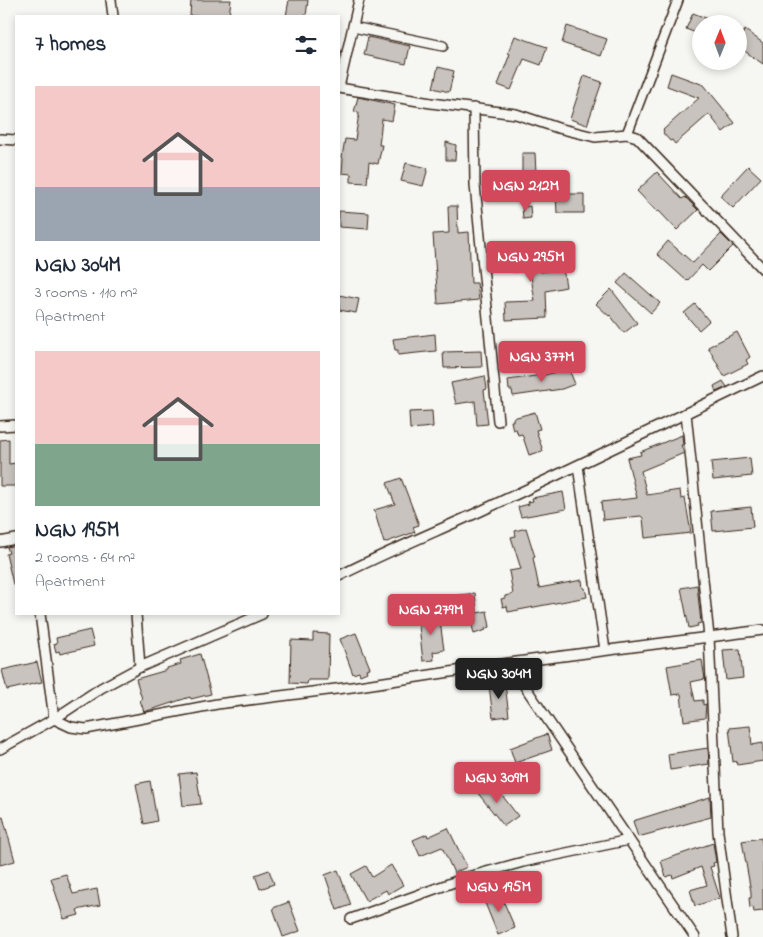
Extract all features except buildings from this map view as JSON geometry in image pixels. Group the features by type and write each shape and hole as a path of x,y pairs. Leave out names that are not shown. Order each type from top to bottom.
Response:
{"street":[{"path":"111,0 113,15"},
{"path":"340,84 359,0"},
{"path":"627,134 678,0"},
{"path":"354,27 443,46"},
{"path":"340,88 516,114 558,128 595,137 627,134 636,137 645,144 763,269"},
{"path":"474,108 475,185 498,421"},
{"path":"0,139 15,140"},
{"path":"340,576 578,466 763,376"},
{"path":"686,413 709,637 718,832 732,937"},
{"path":"0,426 15,425"},
{"path":"578,466 605,650"},
{"path":"0,542 15,539"},
{"path":"40,615 54,719"},
{"path":"136,615 140,667"},
{"path":"0,749 54,719 101,688 140,667 260,615"},
{"path":"54,719 71,727 100,728 217,704 763,630"},
{"path":"509,663 629,840 691,936"},
{"path":"351,919 468,877 523,862 629,840"}]}
